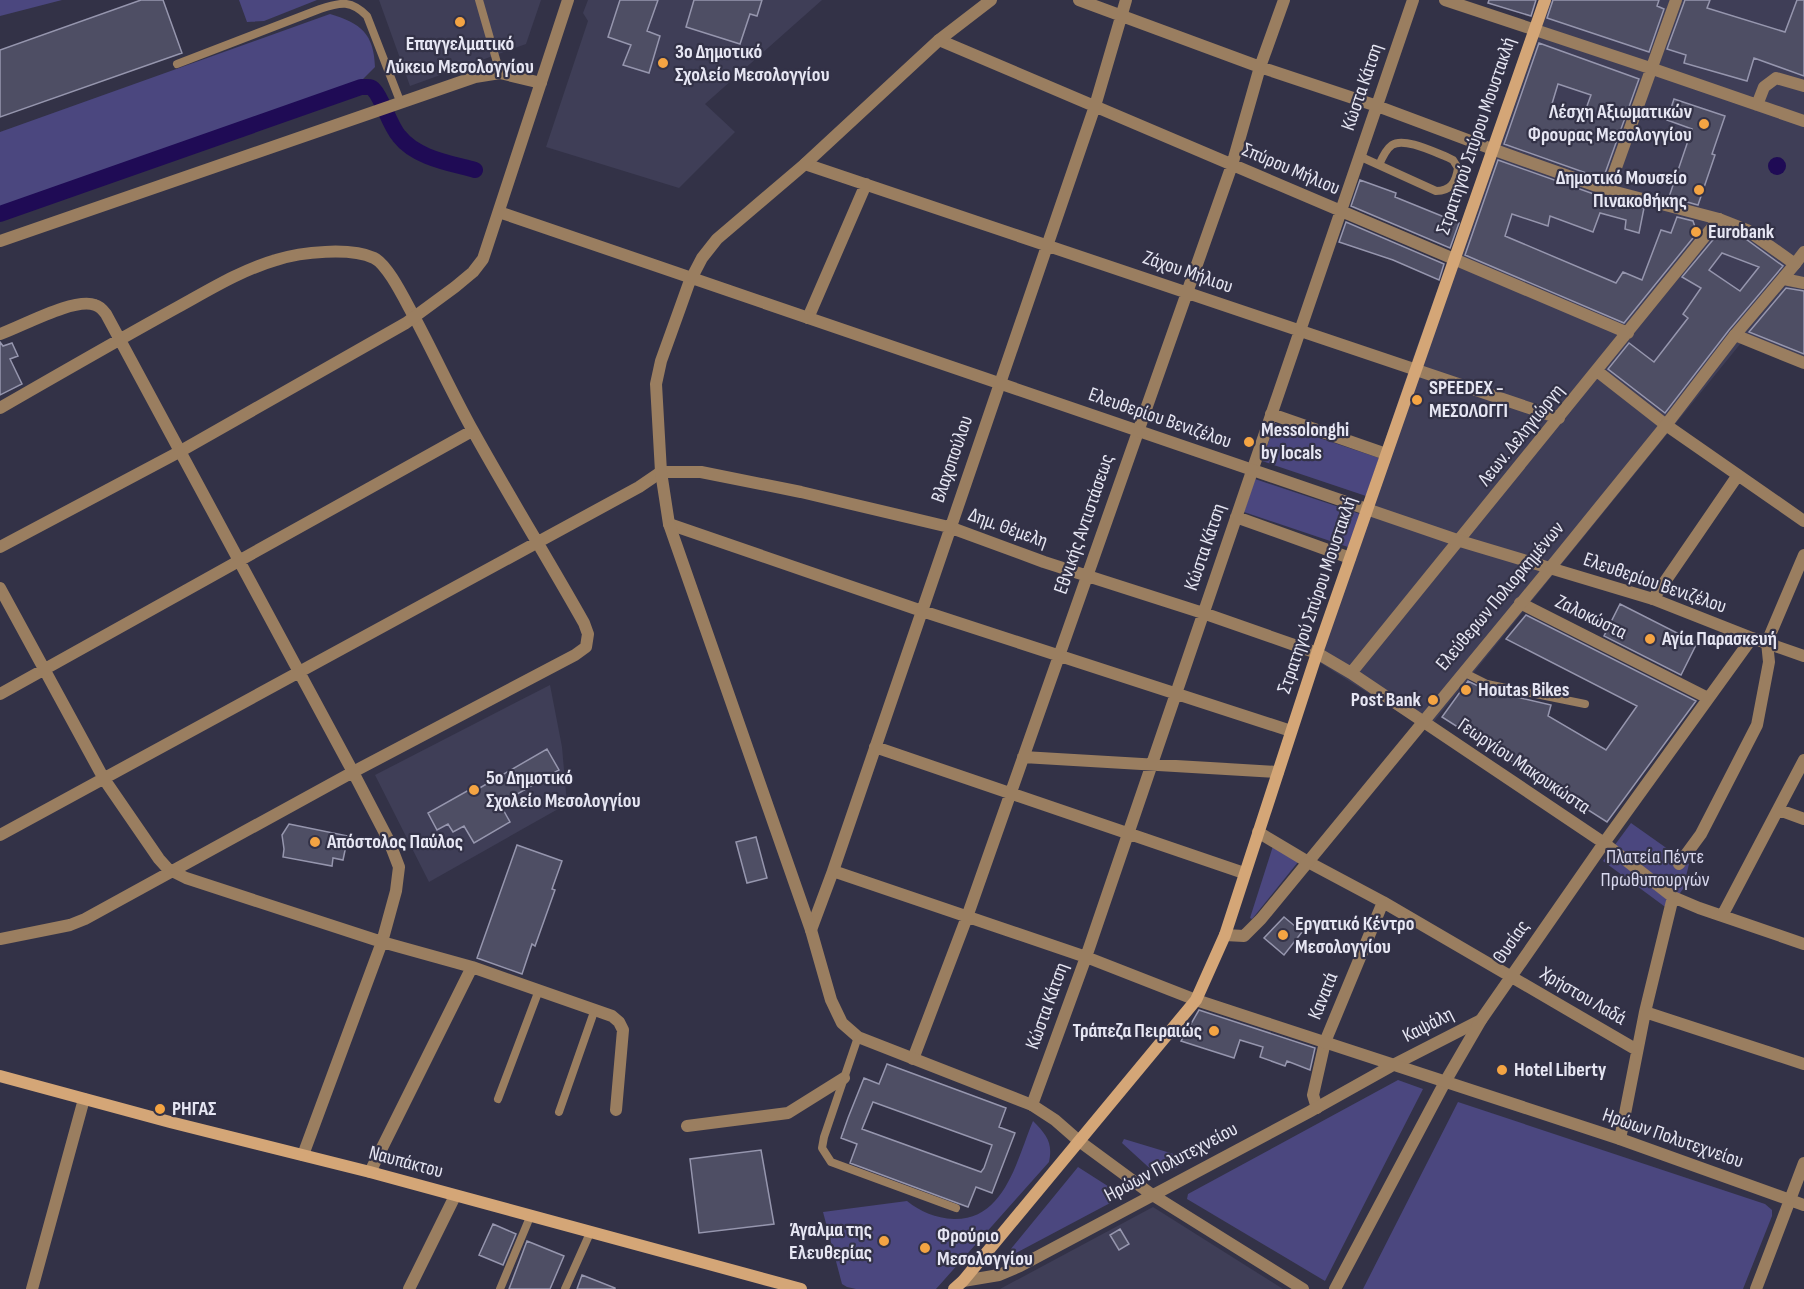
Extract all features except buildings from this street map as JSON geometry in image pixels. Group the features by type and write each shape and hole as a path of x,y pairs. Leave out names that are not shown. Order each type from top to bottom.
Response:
{"main road":[{"name":"Στρατηγού Σπύρου Μουστακλή","path":"958,1285 1196,1000 1226,935 1244,873 1317,653 1545,0"},
{"name":"Ναυπάκτου","path":"0,1076 370,1172 801,1289"}],"street":[{"path":"0,547 179,452 414,317 448,293 477,267 483,259 568,0"},
{"path":"991,0 939,40 805,164 713,242 692,278 658,373 656,407 661,472 669,524 811,930 834,1007 842,1023 858,1037 1032,1105 1151,1194 1304,1289"},
{"path":"1079,0 1260,67 1377,106 1608,190 1719,219 1747,230 1795,264"},
{"name":"Βλαχοπούλου","path":"811,930 1095,106 1126,0"},
{"name":"Εθνικής Αντιστάσεως","path":"913,1059 967,917 1232,165 1260,67 1284,0"},
{"name":"Κώστα Κάτση","path":"1032,1105 1086,957 1413,0"},
{"path":"1445,0 1804,121"},
{"path":"1608,190 1676,0"},
{"name":"Σπύρου Μήλιου","path":"939,40 1628,333"},
{"path":"0,241 475,77 500,73 541,83"},
{"path":"1756,105 1764,87 1776,78 1804,86"},
{"name":"Ζάχου Μήλιου","path":"805,164 1559,418"},
{"path":"808,318 866,184"},
{"name":"Ελευθερίου Βενιζέλου","path":"499,212 1460,541 1653,599 1804,656"},
{"name":"Λεων. Δεληγιώργη","path":"1351,673 1719,219"},
{"name":"Ελεύθερων Πολιορκημένων","path":"1226,935 1240,937 1249,933 1550,568 1804,252"},
{"path":"0,408 119,339 221,284 275,260 316,253 363,255 377,260 387,272 414,317 472,431 538,541 586,628 588,638 586,647 564,660 353,772 85,919 70,925 0,939"},
{"path":"1784,279 1804,283"},
{"path":"0,334 60,309 86,303 95,304 106,314 353,772 389,841 399,867 396,891 382,942 303,1155"},
{"path":"1735,335 1804,363"},
{"path":"1597,371 1666,425 1804,521"},
{"path":"1271,414 1386,454"},
{"path":"0,694 472,431"},
{"path":"0,835 639,487 661,472"},
{"name":"Δημ. Θέμελη","path":"661,472 701,472 773,486 949,527 1086,576 1203,613 1317,653 1351,673 1422,722"},
{"path":"1653,599 1738,475"},
{"path":"1236,517 1350,558"},
{"path":"669,524 922,611 1291,731"},
{"path":"1679,864 1701,834 1757,725 1769,662 1767,642 1804,555"},
{"path":"0,588 104,779 159,859 172,872 382,942 472,968 612,1016 623,1030 616,1110"},
{"name":"Ζαλοκώστα","path":"1520,603 1708,698"},
{"name":"Θυσίας","path":"1335,1289 1445,1082 1481,1020 1604,843 1752,638"},
{"name":"Γεωργίου Μακρυκώστα","path":"1422,722 1604,843 1673,897 1804,944"},
{"path":"875,747 1244,873"},
{"path":"1023,757 1278,771"},
{"path":"1722,916 1804,760"},
{"path":"1779,810 1804,819"},
{"name":"Χρήστου Λαδά","path":"1258,832 1637,1050"},
{"name":"Ηρώων Πολυτεχνείου","path":"833,871 1086,957 1196,1000 1620,1139 1804,1205"},
{"path":"1620,1139 1645,1012 1673,897"},
{"name":"Κανατά","path":"1317,1108 1313,1095 1325,1042 1383,902"},
{"path":"370,1172 472,968"},
{"path":"1645,1012 1804,1064"},
{"name":"Καψάλη","path":"1393,1065 1481,1020"},
{"name":"Ηρώων Πολυτεχνείου","path":"958,1285 1012,1269 1317,1108 1393,1065"},
{"path":"687,1126 788,1113 844,1078"},
{"path":"32,1289 84,1099"},
{"path":"1756,1289 1804,1163"},
{"path":"409,1289 455,1196"}],"lane":[{"path":"479,0 500,73"},
{"path":"177,64 320,9 351,3 367,16 396,103"},
{"path":"1359,156 1436,191 1449,189 1458,168 1457,164 1447,157 1400,142 1390,146 1379,165"},
{"path":"1463,672 1487,684 1585,704"},
{"path":"498,1099 539,990"},
{"path":"559,1112 595,1010"},
{"path":"858,1037 822,1148 831,1162 956,1208"},
{"path":"500,1289 530,1216"},
{"path":"565,1289 590,1233"}],"shaded area":[{"name":"Επαγγελματικό Λύκειο Μεσολογγίου","path":"379,0 541,0 526,44 410,86"},
{"name":"3ο Δημοτικό Σχολείο Μεσολογγίου","path":"588,0 822,0 705,104 735,132 679,188 546,147 588,21 583,13"},
{"path":"1540,0 1804,0 1804,367 1741,343 1427,730 1311,657 1412,361"},
{"path":"1777,157 1785,162 1786,166 1781,174 1777,175 1769,170 1768,166 1773,158"},
{"name":"5ο Δημοτικό Σχολείο Μεσολογγίου","path":"550,685 562,747 567,804 429,882 375,775"},
{"path":"1153,1207 1283,1289 1000,1289"}],"green space":[{"path":"0,0 62,0 0,16"},
{"path":"239,0 317,0 264,21 247,22"},
{"path":"330,14 358,26 368,38 372,46 375,67 363,79 0,207 0,132"},
{"path":"1275,423 1379,458 1366,496 1262,461"},
{"path":"1255,479 1360,514 1348,547 1244,512"},
{"name":"Πλατεία Πέντε Πρωθυπουργών","path":"1631,823 1689,864 1683,889 1668,909 1603,861"},
{"path":"1273,846 1298,862 1252,919 1250,918"},
{"path":"1398,1080 1423,1089 1325,1281 1187,1199 1188,1194"},
{"path":"1458,1102 1765,1204 1772,1210 1772,1216 1743,1289 1363,1289"},
{"path":"1033,1121 1048,1140 1049,1162 936,1289 856,1289 842,1284 823,1212 907,1201 934,1216 954,1219 971,1217 986,1209 1007,1185"},
{"path":"1124,1139 1177,1155 1183,1159 1184,1164 1165,1174 1156,1174 1122,1143"},
{"path":"1078,1167 1114,1190 1112,1202 1016,1253 1011,1252 1010,1250"}],"waterway":[{"path":"0,214 361,87 370,87 374,90 395,131 415,150 434,159 475,170"}],"place":[{"name":"Επαγγελματικό Λύκειο Μεσολογγίου","path":"460,22"},
{"name":"3ο Δημοτικό Σχολείο Μεσολογγίου","path":"663,63"},
{"name":"Λέσχη Αξιωματικών Φρουρας Μεσολογγίου","path":"1704,124"},
{"name":"Δημοτικό Μουσείο Πινακοθήκης","path":"1699,190"},
{"name":"Eurobank","path":"1696,232"},
{"name":"SPEEDEX - ΜΕΣΟΛΟΓΓΙ","path":"1417,400"},
{"name":"Messolonghi by locals","path":"1249,442"},
{"name":"Αγία Παρασκευή","path":"1650,639"},
{"name":"Houtas Bikes","path":"1466,690"},
{"name":"Post Bank","path":"1433,700"},
{"name":"5ο Δημοτικό Σχολείο Μεσολογγίου","path":"474,790"},
{"name":"Απόστολος Παύλος","path":"315,842"},
{"name":"Eργατικό Κέντρο Μεσολογγίου","path":"1283,935"},
{"name":"Τράπεζα Πειραιώς","path":"1214,1031"},
{"name":"Hotel Liberty","path":"1502,1070"},
{"name":"ΡΗΓΑΣ","path":"160,1109"},
{"name":"Άγαλμα της Ελευθερίας","path":"884,1241"},
{"name":"Φρούριο Μεσολογγίου","path":"925,1248"}]}
